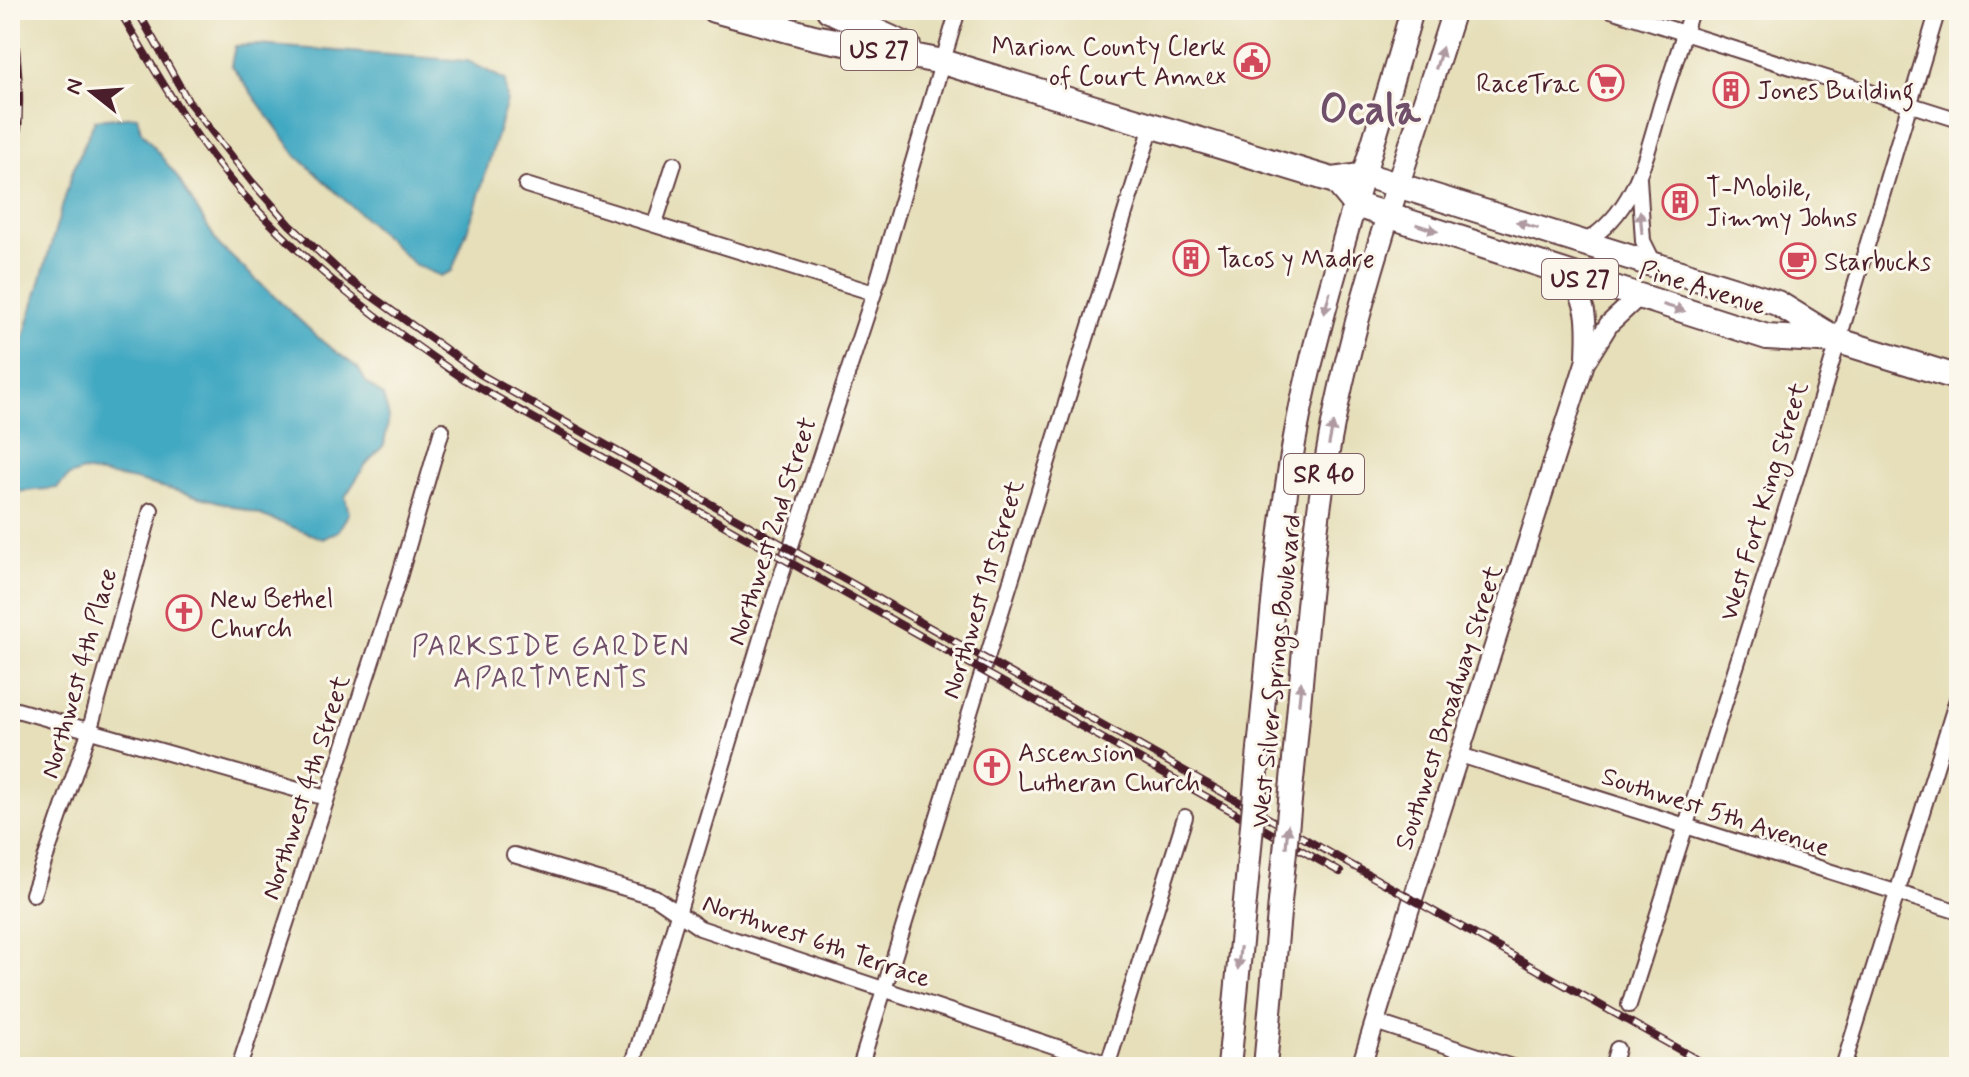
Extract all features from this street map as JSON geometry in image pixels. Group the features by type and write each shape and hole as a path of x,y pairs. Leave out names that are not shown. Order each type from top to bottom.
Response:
{"highway":[{"name":"Pine Avenue","path":"714,10 814,37 943,62 1336,181 1365,175 1777,303 1839,341 1958,379"},
{"name":"Pine Avenue","path":"829,10 943,62"},
{"path":"1336,181 1356,205"},
{"name":"Pine Avenue","path":"1356,205 1767,337 1839,341"}],"main road":[{"name":"West Silver Springs Boulevard","path":"1229,1067 1290,464 1309,371 1412,10"},
{"name":"West Silver Springs Boulevard","path":"1265,1067 1315,543 1330,437 1375,253 1454,10"}],"street":[{"name":"Northwest 2nd Street","path":"632,1067 764,628 874,293 958,10"},
{"path":"1611,10 1959,120"},
{"path":"1584,242 1606,227 1622,208 1639,178 1691,10"},
{"name":"West Fort King Street","path":"1629,1005 1839,341 1938,10"},
{"name":"Northwest 1st Street","path":"860,1067 1152,126"},
{"path":"655,223 674,164"},
{"path":"1639,178 1643,241 1655,265"},
{"path":"526,185 874,293"},
{"name":"Southwest Broadway Street","path":"1568,275 1583,297 1587,322 1585,363"},
{"name":"Southwest Broadway Street","path":"1361,1067 1585,363 1609,324 1638,297"},
{"name":"Northwest 4th Street","path":"239,1067 398,581 442,430"},
{"name":"Northwest 4th Place","path":"33,894 89,732 151,510"},
{"path":"1843,1067 1959,693"},
{"path":"10,708 326,798"},
{"name":"Southwest 5th Avenue","path":"1460,755 1959,912"},
{"path":"1108,1065 1185,817"},
{"name":"Northwest 6th Terrace","path":"514,855 655,897 700,928 1108,1065"},
{"path":"1375,1022 1512,1067"},
{"path":"1612,1067 1617,1049"}],"water":[{"path":"258,45 468,61 505,80 507,101 475,209 452,271 441,276 415,265 297,156 231,65 235,46"},
{"path":"137,116 141,131 176,175 219,245 323,342 358,368 366,382 383,396 389,417 384,445 366,464 345,497 349,513 338,531 323,539 219,502 135,480 83,471 69,476 57,488 15,492 10,489 10,384 73,170 95,120"}],"railway":[{"path":"10,181 19,117 17,53 11,10"},
{"path":"119,10 191,127 241,192 319,269 434,358 464,379 1340,872"},
{"path":"137,10 188,101 290,225 348,279 480,374 1710,1067"}],"place":[{"name":"Marion County Clerk of Court Annex","path":"1252,61"},
{"name":"RaceTrac","path":"1606,83"},
{"name":"Jones Building","path":"1731,90"},
{"name":"T-Mobile, Jimmy Johns","path":"1680,202"},
{"name":"Tacos y Madre","path":"1191,258"},
{"name":"Starbucks","path":"1798,261"},
{"name":"New Bethel Church","path":"184,613"},
{"name":"Ascension Lutheran Church","path":"992,767"}],"district":[{"name":"Ocala","path":"1370,108"},
{"name":"PARKSIDE GARDEN APARTMENTS","path":"551,661"}]}
